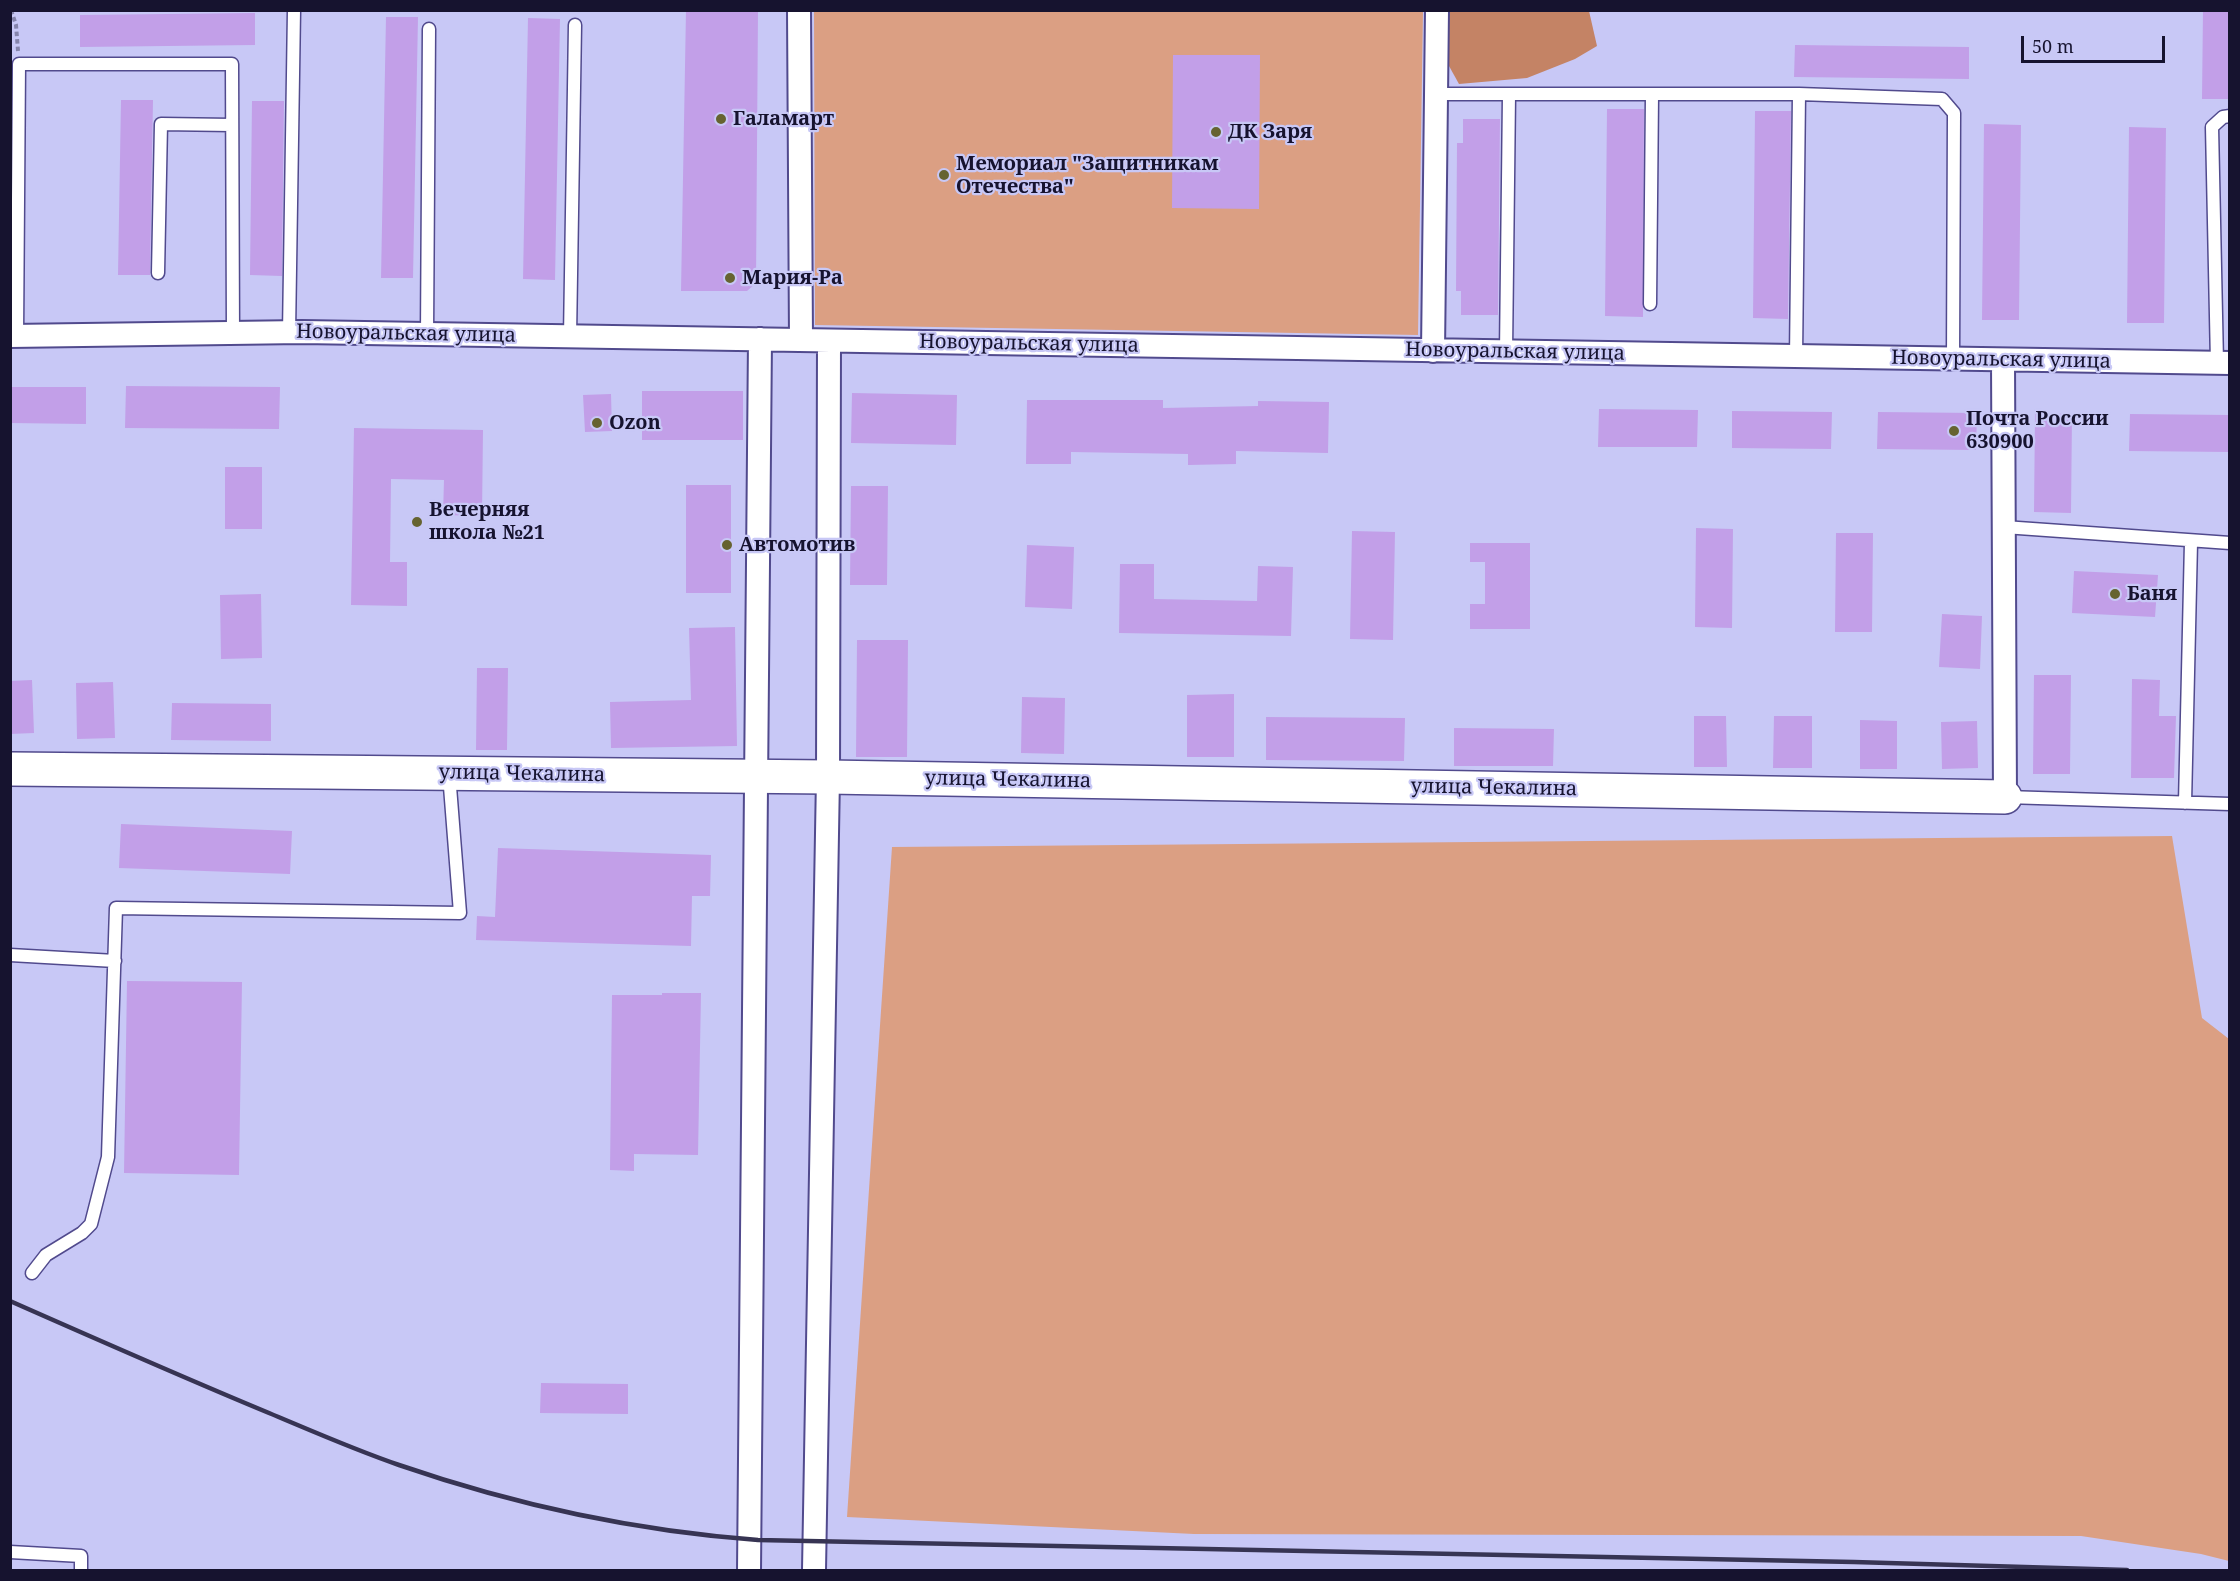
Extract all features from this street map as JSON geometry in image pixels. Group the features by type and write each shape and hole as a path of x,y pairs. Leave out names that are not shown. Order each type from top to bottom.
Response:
{"main road":[{"name":"улица Чекалина","path":"10,769 828,777 2005,797"}],"street":[{"path":"799,10 801,340"},
{"path":"1433,351 1437,10"},
{"name":"Новоуральская улица","path":"14,336 427,334 2223,363"},
{"path":"749,1570 760,339"},
{"path":"814,1570 828,777 829,341"},
{"path":"2003,360 2005,797"}],"lane":[{"path":"289,333 294,10"},
{"path":"570,336 575,25"},
{"path":"427,334 429,29"},
{"path":"14,336 19,64 232,64 233,335"},
{"path":"1436,94 1799,94 1942,99 1954,113 1953,359"},
{"path":"1796,357 1799,94"},
{"path":"1506,352 1509,95"},
{"path":"1650,304 1652,95"},
{"path":"2223,363 2212,127 2223,117 2229,116"},
{"path":"158,273 161,124 232,124"},
{"path":"2004,526 2191,542 2229,543"},
{"path":"2185,803 2191,542"},
{"path":"32,1273 46,1255 82,1233 91,1224 108,1156 116,908 460,913 449,773"},
{"path":"2005,797 2229,804"},
{"path":"10,955 115,961"},
{"path":"10,1552 81,1556 81,1570"}],"path":[{"path":"11,10 16,25 19,64"}],"shaded area":[{"path":"814,11 1423,11 1418,335 815,325"},
{"path":"1449,11 1589,11 1597,46 1575,59 1527,78 1459,84 1449,66"},
{"path":"2172,836 2202,1018 2229,1039 2229,1561 2201,1554 2081,1536 1194,1534 847,1517 892,847"}],"building":[{"path":"686,10 758,10 756,283 747,291 681,291"},
{"path":"2203,10 2229,10 2229,99 2202,99"},
{"path":"255,13 255,45 80,47 80,15"},
{"path":"386,17 418,17 413,278 381,278"},
{"path":"528,18 560,19 555,280 523,279"},
{"path":"1795,45 1969,47 1969,79 1794,77"},
{"name":"ДК Заря","path":"1173,55 1260,55 1259,209 1172,208"},
{"path":"121,100 153,100 150,275 118,275"},
{"path":"252,101 284,101 282,276 250,275"},
{"path":"1607,109 1644,109 1643,317 1605,316"},
{"path":"1755,111 1791,111 1788,319 1753,318"},
{"path":"1463,119 1500,119 1498,315 1461,315 1461,291 1456,291 1457,143 1463,143"},
{"path":"1984,124 2021,125 2019,320 1982,320"},
{"path":"2129,127 2166,128 2164,323 2127,323"},
{"path":"126,386 280,387 279,429 125,428"},
{"path":"10,387 86,387 86,424 10,423"},
{"path":"642,391 743,391 743,440 642,440"},
{"path":"852,393 957,395 956,445 851,443"},
{"path":"611,394 612,431 585,432 583,395"},
{"path":"1027,400 1163,400 1163,408 1258,406 1258,401 1329,402 1328,453 1236,451 1236,464 1188,465 1188,454 1071,452 1071,464 1026,464"},
{"path":"1599,409 1698,410 1697,447 1598,447"},
{"path":"1732,411 1832,412 1831,449 1732,448"},
{"path":"1878,412 1977,413 1976,450 1877,449"},
{"path":"2035,413 2072,414 2071,513 2034,512"},
{"path":"2130,414 2229,415 2229,452 2129,451"},
{"path":"354,428 483,430 482,516 443,515 444,480 391,479 390,562 407,562 407,606 351,605"},
{"path":"225,467 262,467 262,529 225,529"},
{"path":"686,485 731,485 731,593 686,593"},
{"path":"851,486 888,486 887,585 850,585"},
{"path":"1696,528 1733,529 1732,628 1695,627"},
{"path":"1352,531 1395,532 1393,640 1350,639"},
{"path":"1836,533 1873,533 1872,632 1835,632"},
{"path":"1470,543 1530,543 1530,629 1470,629 1470,604 1485,604 1485,562 1470,562"},
{"path":"1027,545 1074,547 1072,609 1025,607"},
{"path":"1120,564 1154,564 1154,599 1257,601 1258,566 1293,567 1291,636 1119,633"},
{"name":"Баня","path":"2074,571 2158,575 2155,617 2072,613"},
{"path":"261,594 262,658 221,659 220,595"},
{"path":"1942,614 1982,616 1980,669 1939,667"},
{"path":"735,627 737,746 611,748 610,702 691,700 689,628"},
{"path":"857,640 908,640 907,757 856,757"},
{"path":"477,668 508,668 507,750 476,750"},
{"path":"2034,675 2071,675 2070,774 2033,774"},
{"path":"2132,679 2160,680 2159,716 2176,716 2174,778 2131,778"},
{"path":"32,680 34,733 10,734 10,681"},
{"path":"113,682 115,738 77,739 76,683"},
{"path":"1234,694 1234,757 1187,757 1187,695"},
{"path":"1022,697 1065,698 1064,754 1021,753"},
{"path":"172,703 271,704 271,741 171,740"},
{"path":"1694,716 1726,716 1727,767 1694,767"},
{"path":"1774,716 1812,716 1812,768 1773,768"},
{"path":"1266,717 1405,718 1404,761 1266,760"},
{"path":"1860,720 1897,721 1897,769 1860,769"},
{"path":"1977,721 1978,768 1942,769 1941,722"},
{"path":"1454,728 1554,729 1553,766 1454,766"},
{"path":"121,824 292,831 290,874 119,868"},
{"path":"498,848 711,855 710,896 692,896 691,946 476,940 477,916 495,917"},
{"path":"127,981 242,982 239,1175 124,1173"},
{"path":"662,993 701,993 698,1155 634,1154 634,1171 610,1170 612,995 662,995"},
{"path":"541,1383 628,1384 628,1414 540,1413"}],"railway":[{"path":"10,1301 236,1399 399,1465 532,1504 622,1523 713,1536 758,1540 1854,1562 2127,1570"}],"place":[{"name":"Галамарт","path":"721,119"},
{"name":"ДК Заря","path":"1216,132"},
{"name":"Мемориал \"Защитникам Отечества\"","path":"944,175"},
{"name":"Мария-Ра","path":"730,278"},
{"name":"Ozon","path":"597,423"},
{"name":"Почта России 630900","path":"1954,431"},
{"name":"Вечерняя школа №21","path":"417,522"},
{"name":"Автомотив","path":"727,545"},
{"name":"Баня","path":"2115,594"}]}
